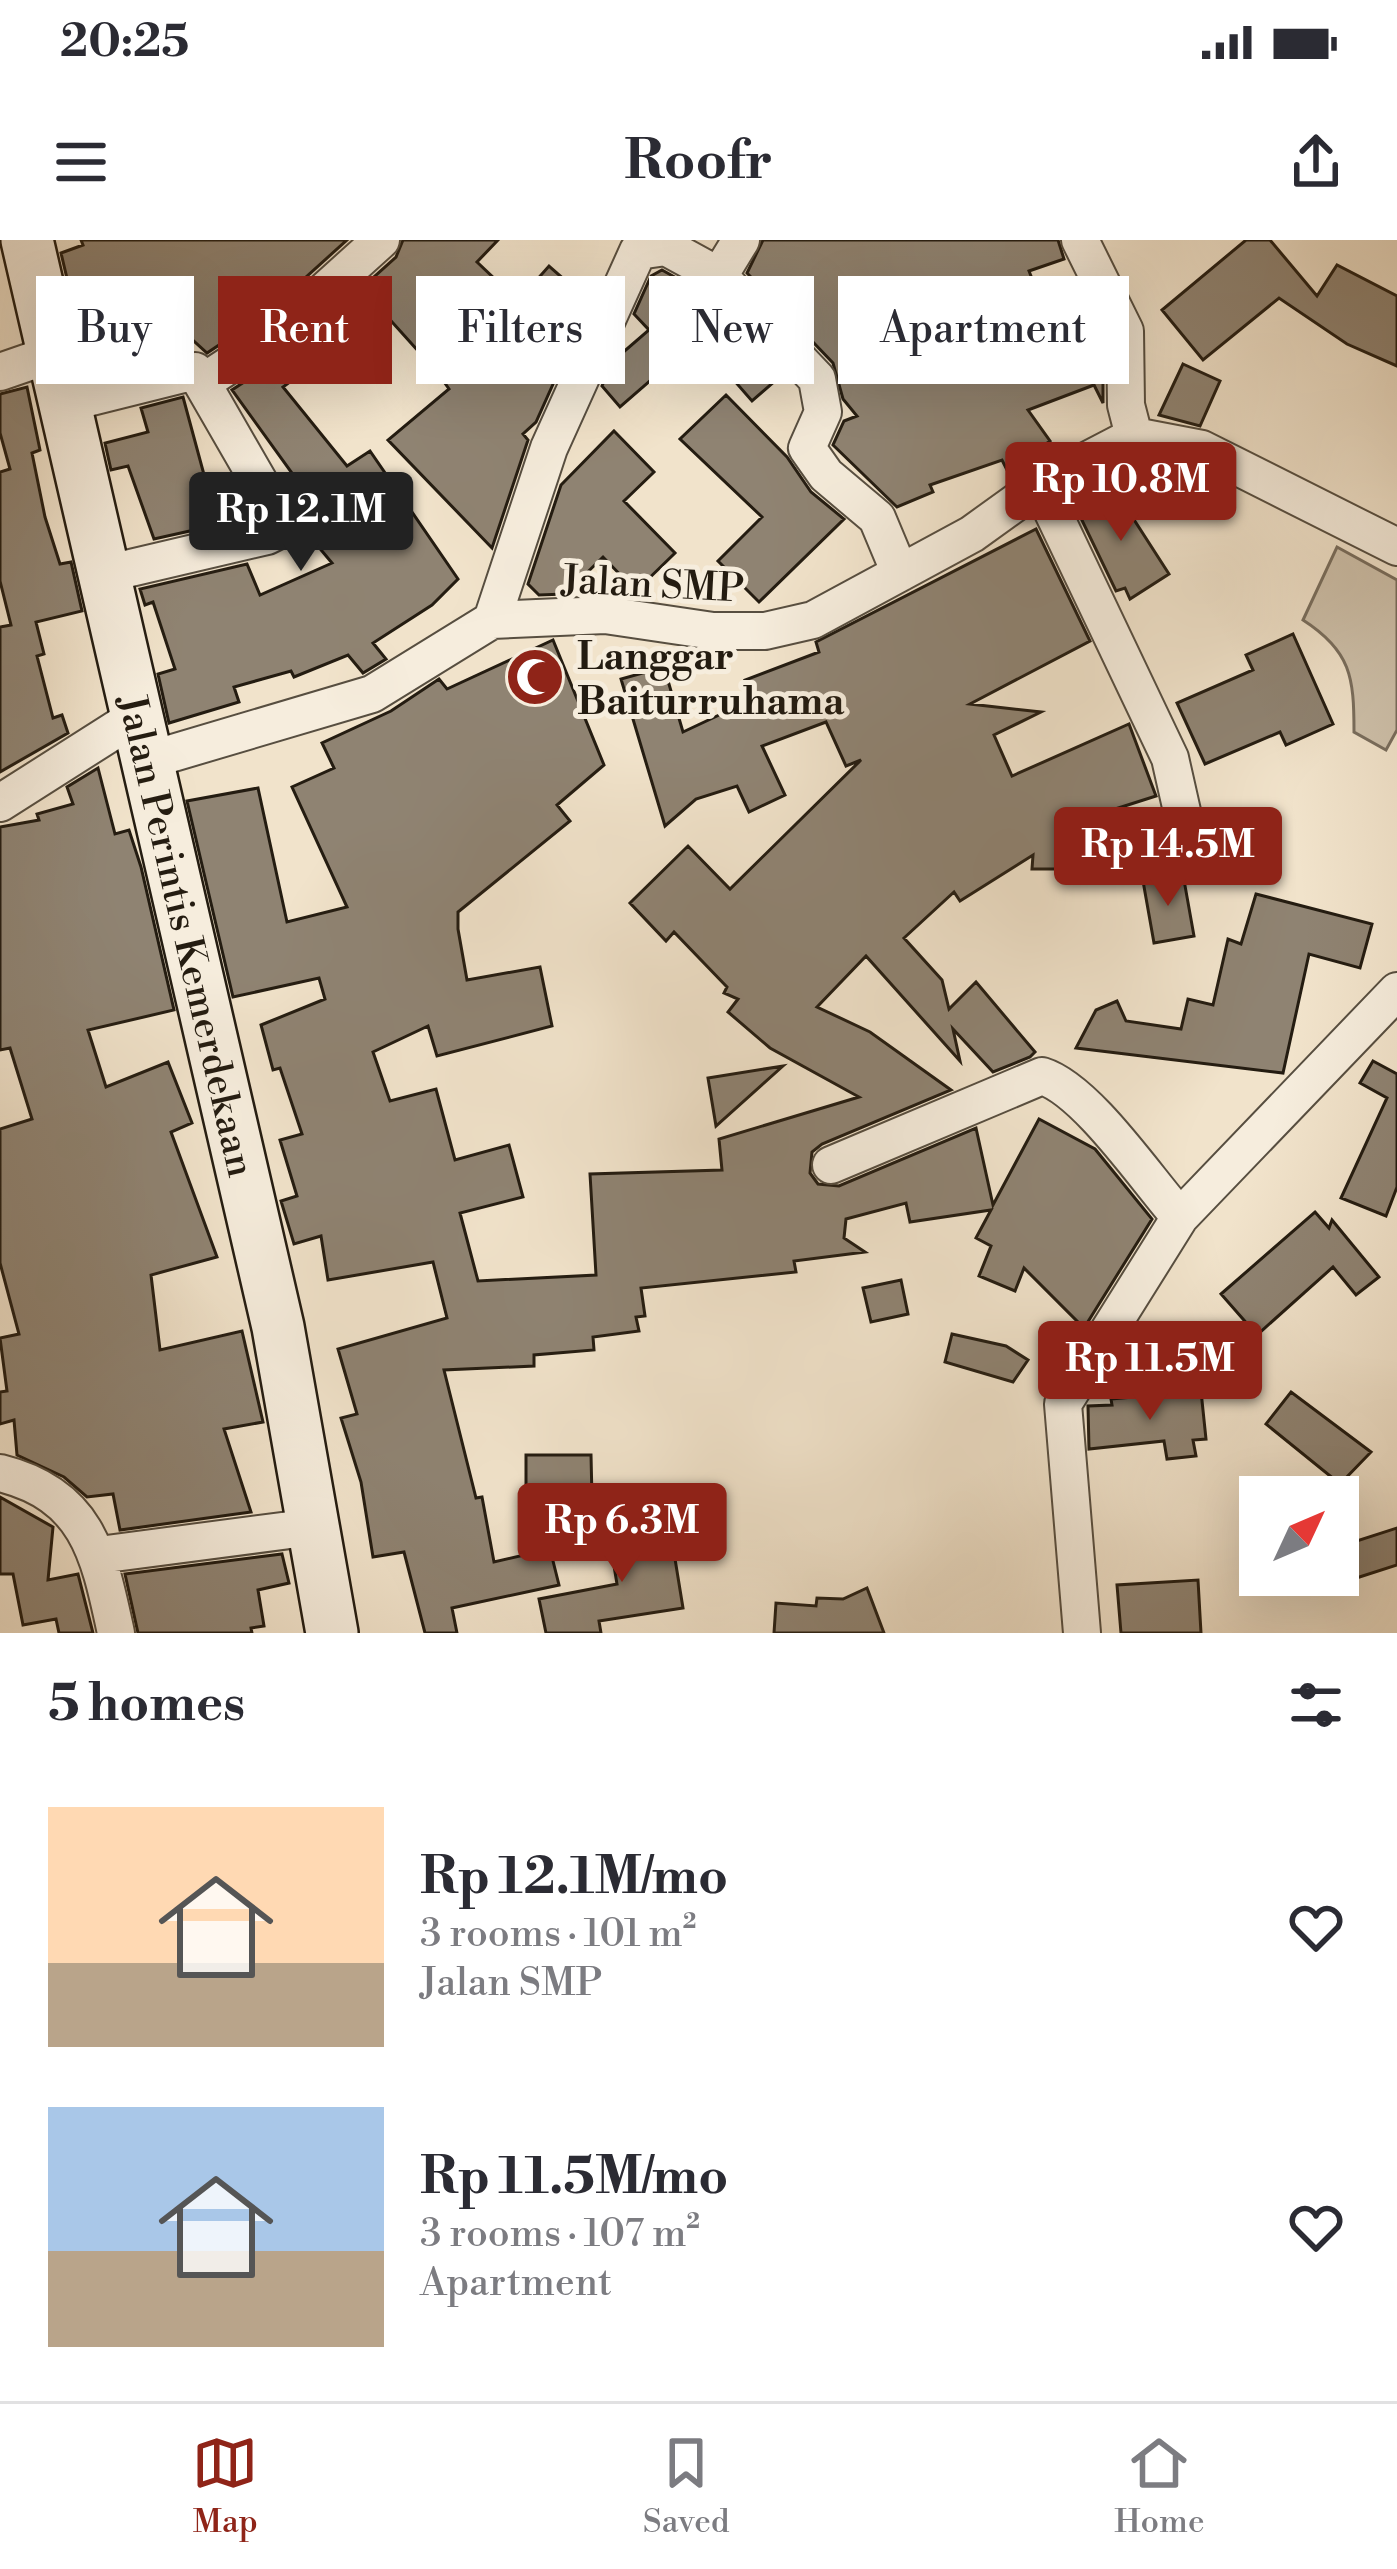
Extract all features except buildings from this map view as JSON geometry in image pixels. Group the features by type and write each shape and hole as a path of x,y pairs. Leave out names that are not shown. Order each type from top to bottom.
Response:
{"main road":[{"name":"Jalan Perintis Kemerdekaan","path":"27,240 36,276"},
{"name":"Jalan Perintis Kemerdekaan","path":"62,384 278,1327 332,1633"}],"street":[{"path":"202,382 278,333 381,240"},
{"path":"492,620 549,448 629,245 666,247 719,276 742,240"},
{"path":"1080,240 1125,332 1126,405 1134,436 1202,449 1397,548"},
{"path":"0,372 36,360"},
{"path":"67,403 195,371 285,527 267,536 105,574"},
{"path":"814,376 824,412 807,448 826,476 877,518 900,573"},
{"name":"Jalan SMP","path":"0,802 142,738 372,694 492,620 605,615 713,631 765,631 813,620 972,534 1040,485 1134,436"},
{"path":"1040,485 1170,758 1193,860"},
{"path":"1082,1633 1064,1404 1180,1217 1397,991"},
{"path":"831,1166 1042,1076 1059,1081 1080,1101 1180,1217"},
{"path":"0,1472 45,1488 99,1555 116,1633"},
{"path":"99,1555 314,1527"}],"shaded area":[{"path":"1337,547 1397,580 1397,730 1386,750 1354,732 1346,667 1331,643 1303,620"}],"place":[{"name":"Langgar Baiturruhama","path":"535,677"}]}
